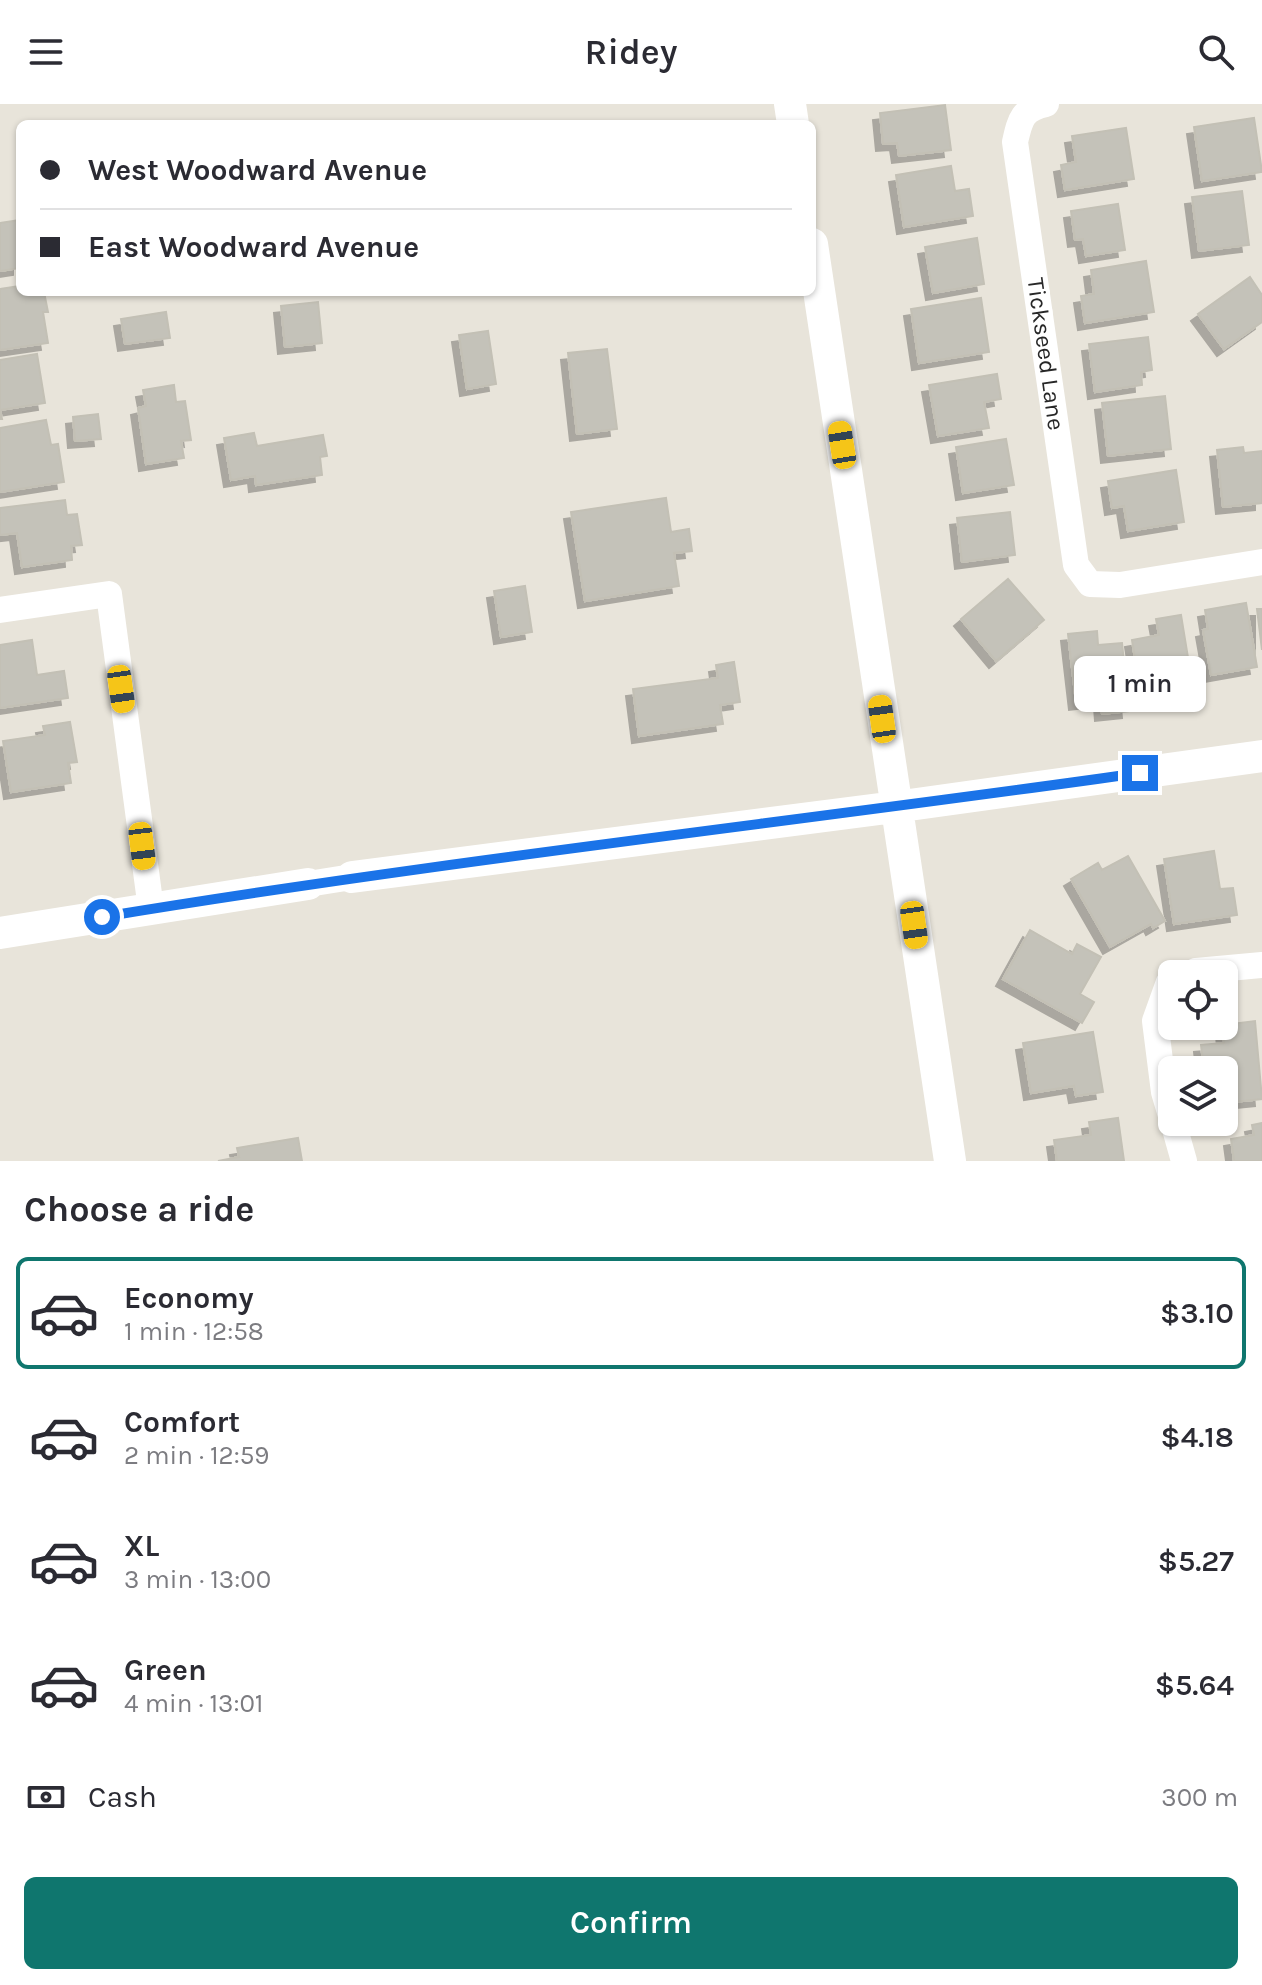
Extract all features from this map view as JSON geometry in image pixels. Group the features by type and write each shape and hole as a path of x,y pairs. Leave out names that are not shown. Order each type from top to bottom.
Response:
{"street":[{"name":"Tickseed Lane","path":"1046,104 1033,107 1020,120 1015,142 1076,565 1090,584 1120,585 1262,562"},
{"path":"816,271 950,1161"},
{"path":"0,610 109,594 151,909"},
{"path":"0,933 352,877 1262,756"},
{"path":"1238,967 1262,965"},
{"path":"1158,1013 1155,1021 1159,1056"},
{"path":"1177,1136 1184,1161"}],"building":[{"path":"945,105 951,150 899,156 897,143 883,144 880,113"},
{"path":"1254,118 1262,172 1202,181 1194,127"},
{"path":"1126,128 1134,179 1065,190 1061,165 1076,162 1072,136"},
{"path":"951,166 955,191 969,189 973,216 904,227 896,175"},
{"path":"1242,191 1249,245 1199,251 1192,197"},
{"path":"1118,204 1125,250 1086,256 1083,239 1075,240 1071,211"},
{"path":"16,221 16,269 0,271 0,223"},
{"path":"977,238 984,284 933,293 925,247"},
{"path":"1146,261 1154,312 1085,323 1081,296 1094,294 1091,270"},
{"path":"1250,277 1262,295 1262,322 1224,349 1198,314"},
{"path":"16,287 16,296 45,296 48,312 43,312 48,343 0,350 0,289"},
{"path":"981,298 989,352 919,363 911,309"},
{"path":"318,302 322,343 285,347 281,306"},
{"path":"166,312 170,338 125,344 121,319"},
{"path":"488,331 496,384 467,389 459,335"},
{"path":"1148,337 1152,370 1141,372 1142,385 1095,392 1089,344"},
{"path":"607,349 617,429 577,434 568,353"},
{"path":"37,354 45,403 0,410 0,360"},
{"path":"997,374 1001,399 984,402 989,428 938,436 929,385"},
{"path":"174,385 176,402 185,401 191,440 181,441 184,458 146,464 138,408 146,406 143,390"},
{"path":"1165,396 1171,449 1108,456 1102,403"},
{"path":"98,414 101,439 75,441 73,417"},
{"path":"46,420 51,445 58,444 64,482 0,492 0,428"},
{"path":"254,433 257,446 323,435 327,456 320,457 322,475 256,485 255,476 231,480 224,438"},
{"path":"1006,439 1014,485 963,493 956,447"},
{"path":"1243,447 1244,453 1262,451 1262,503 1223,507 1217,450"},
{"path":"1176,470 1184,522 1128,531 1124,506 1112,508 1108,481"},
{"path":"666,498 671,532 689,529 692,551 674,553 679,586 585,601 571,512"},
{"path":"65,500 67,515 77,514 82,545 71,546 72,560 22,567 17,533 0,535 0,508"},
{"path":"1010,512 1015,555 962,562 957,518"},
{"path":"1008,579 1044,620 996,661 961,619"},
{"path":"525,586 532,632 501,637 494,591"},
{"path":"1246,603 1257,667 1211,675 1203,630 1208,629 1205,610"},
{"path":"1257,609 1262,609 1262,650"},
{"path":"1181,615 1192,682 1140,690 1132,640 1159,635 1156,619"},
{"path":"1097,631 1098,645 1122,643 1129,711 1102,714 1101,700 1076,703 1068,634"},
{"path":"32,640 37,675 64,671 68,698 0,708 0,645"},
{"path":"734,662 740,702 720,705 723,724 639,736 633,689 718,678 716,665"},
{"path":"70,722 77,762 68,763 71,783 11,792 3,741 45,735 43,726"},
{"path":"1214,851 1220,889 1233,888 1237,915 1174,924 1164,859"},
{"path":"1128,856 1165,921 1153,928 1151,924 1110,947 1071,879 1098,863 1102,870"},
{"path":"1030,930 1072,954 1077,944 1101,957 1080,994 1094,1002 1082,1023 1003,979"},
{"path":"1255,1021 1262,1099 1238,1102 1238,1056 1202,1056 1201,1045 1238,1040 1238,1023"},
{"path":"1093,1032 1103,1092 1076,1096 1074,1086 1031,1093 1023,1043"},
{"path":"1118,1118 1124,1161 1057,1161 1054,1140 1091,1135 1089,1122"},
{"path":"1262,1123 1262,1161 1234,1161 1231,1139 1254,1135 1252,1125"},
{"path":"298,1138 302,1161 218,1161 239,1157 237,1148"}],"route":[{"path":"102,917 361,876 1140,773"}]}
